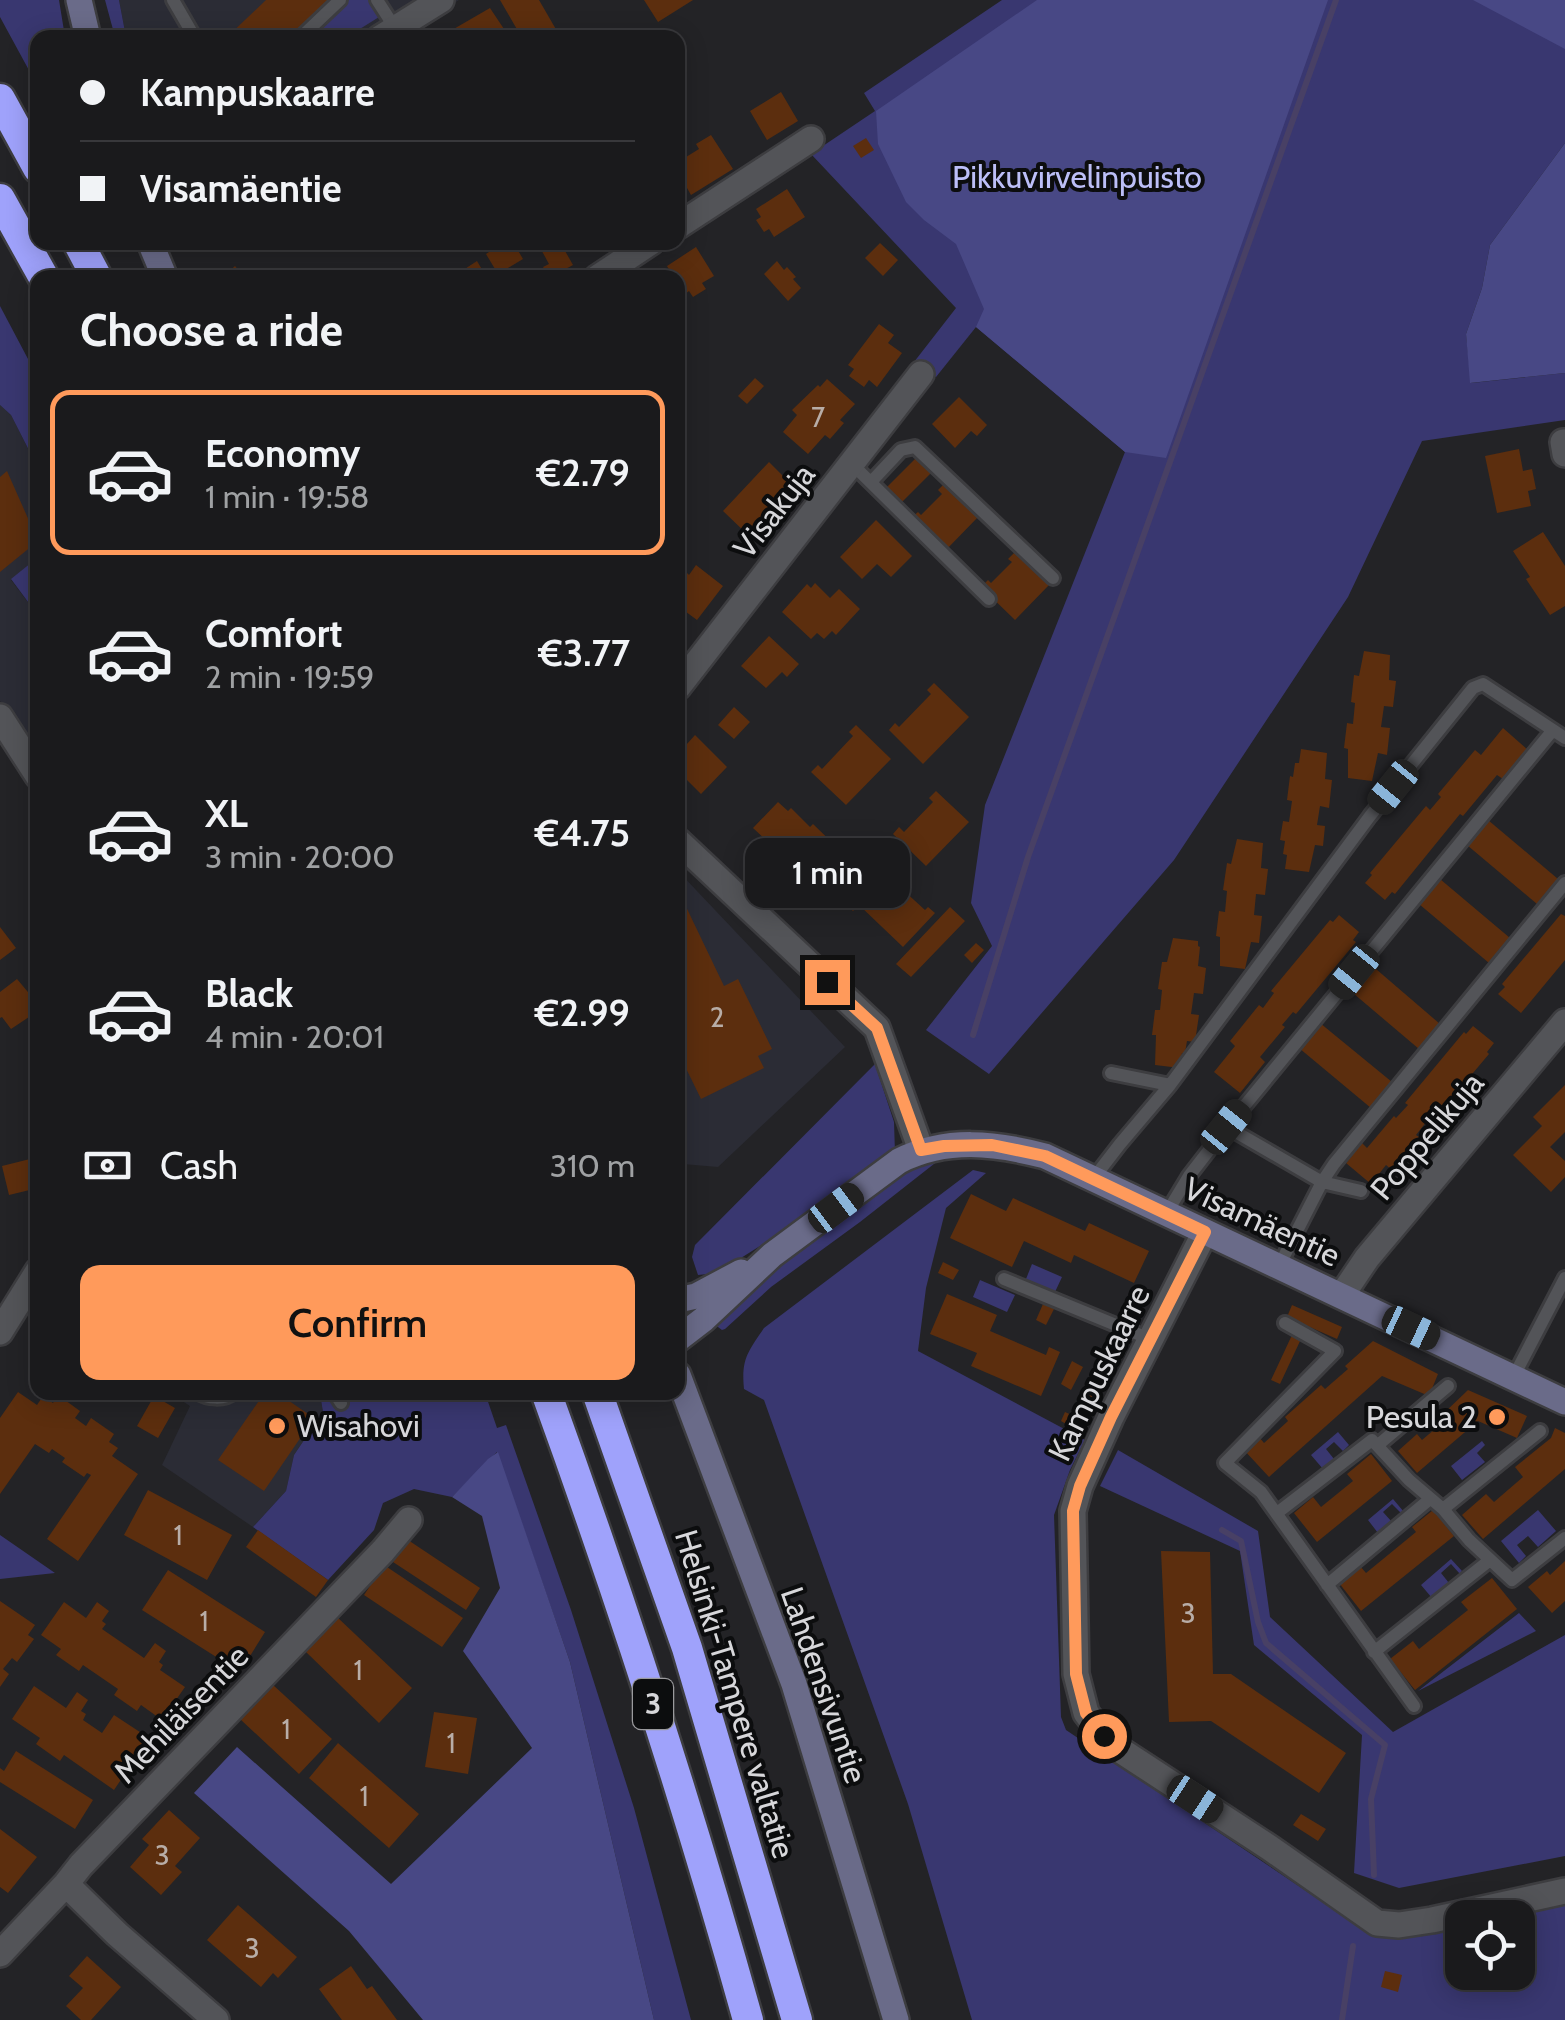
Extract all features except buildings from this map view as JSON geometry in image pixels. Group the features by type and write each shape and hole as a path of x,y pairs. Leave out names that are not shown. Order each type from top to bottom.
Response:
{"highway":[{"path":"0,99 30,153"},
{"path":"0,198 40,270"},
{"name":"3","path":"549,1400 641,1664 748,2020"},
{"name":"Helsinki-Tampere valtatie","path":"601,1400 687,1648 797,2020"}],"street":[{"path":"80,0 86,30"},
{"path":"392,30 441,0"},
{"path":"685,222 812,140"},
{"path":"609,270 639,250"},
{"name":"Visakuja","path":"685,678 921,374"},
{"path":"0,717 30,764"},
{"path":"685,848 877,1028 921,1150"},
{"name":"Poppelikuja","path":"1342,1295 1367,1258 1565,1022"},
{"name":"Visamäentie","path":"685,1333 772,1255 899,1161 921,1150 992,1145 1045,1156 1565,1402"},
{"name":"Kampuskaarre","path":"1205,1232 1096,1451 1073,1511 1076,1674 1093,1723 1117,1748 1377,1924 1432,1920 1565,1891"},
{"name":"Visamäentie","path":"685,1298 772,1255"},
{"path":"0,1332 30,1287"},
{"name":"Lahdensivuntie","path":"685,1394 794,1684 896,2020"},
{"name":"Mehiläisentie","path":"0,1954 409,1520"},
{"path":"66,1884 216,2020"}],"lane":[{"path":"173,0 191,30"},
{"path":"308,30 340,0"},
{"path":"377,0 386,30"},
{"path":"870,482 901,450 915,447 1053,578"},
{"path":"852,464 989,599"},
{"path":"1093,1180 1170,1085 1370,816 1473,688 1483,684 1559,734 1226,1127 1166,1214"},
{"path":"1279,1266 1334,1164 1565,883"},
{"path":"1111,1073 1170,1085"},
{"path":"1226,1127 1322,1182 1361,1191"},
{"path":"1514,1376 1565,1278"},
{"path":"1004,1280 1150,1340"},
{"path":"1285,1323 1335,1351 1225,1462 1261,1492 1414,1706"},
{"path":"1378,1445 1448,1386"},
{"path":"1444,1509 1540,1431"},
{"path":"1276,1513 1372,1440 1512,1580 1565,1538"},
{"path":"1326,1585 1430,1499"},
{"path":"1374,1652 1490,1560"}],"shaded area":[{"path":"119,0 459,0 411,30 125,30"},
{"path":"0,405 11,415 30,452 30,564 11,580 30,605 30,741 0,701"},
{"path":"685,878 845,1047 718,1167 685,1164"},
{"path":"181,1400 321,1400 323,1412 294,1455 286,1491 253,1527 162,1465 190,1406"}],"green space":[{"path":"0,0 59,0 64,30 30,30 30,72 0,17"},
{"path":"105,0 119,0 125,30 113,30"},
{"path":"346,0 369,0 379,17 358,30 321,30"},
{"path":"1002,0 1565,0 1565,143 1490,245 1482,288 1466,334 1471,383 1565,373 1565,420 1422,441 1348,597 1174,860 989,1074 926,1030 992,946 971,903 985,805 1125,452 976,327 936,377 914,362 956,308 811,154 875,111 864,93"},
{"name":"Pikkuvirvelinpuisto","path":"1037,0 1328,0 1166,458 1125,452 976,327 984,309 956,244 906,202 878,144 876,111"},
{"path":"1473,0 1565,0 1565,49"},
{"path":"1565,143 1565,373 1470,383 1466,334 1482,288 1490,245"},
{"path":"0,306 30,363 30,452 11,415 0,405"},
{"path":"30,564 30,605 11,579"},
{"path":"875,1064 894,1122 895,1153 824,1206 717,1273 698,1275 692,1257 695,1245"},
{"path":"939,1160 771,1287 725,1329 714,1324 733,1298 904,1170"},
{"path":"973,1170 986,1173 946,1208 926,1288 918,1351 1085,1440 1054,1515 1061,1717 1066,1730 1330,1907 1366,1926 1417,1936 1445,1928 1445,1990 1535,1990 1535,1907 1565,1900 1565,2020 972,2020 908,1804 764,1400 744,1389 747,1356 764,1328"},
{"path":"1032,1264 1062,1277 1055,1292 1026,1279"},
{"path":"980,1280 1015,1295 1007,1312 973,1297"},
{"path":"321,1400 487,1400 497,1428 506,1425 571,1610 634,1808 691,2020 654,2020 570,1662 497,1452 452,1497 414,1489 383,1503 374,1530 328,1580 253,1527 286,1491 294,1455 323,1412"},
{"path":"1338,1432 1349,1445 1343,1451 1334,1442 1326,1449 1334,1459 1323,1469 1311,1455"},
{"path":"1482,1441 1485,1445 1477,1453 1485,1462 1462,1480 1451,1466"},
{"path":"1118,1450 1258,1531 1270,1617 1393,1732 1565,1635 1565,1856 1399,1888 1354,1873 1362,1735 1254,1645 1240,1551 1100,1486"},
{"path":"498,1452 570,1662 654,2020 423,2020 349,1931 194,1793 237,1747 391,1884 532,1748 463,1651 500,1588 482,1516 452,1497"},
{"path":"1393,1499 1404,1512 1392,1504 1383,1512 1392,1522 1378,1533 1368,1520"},
{"path":"1538,1510 1556,1531 1538,1547 1528,1536 1517,1545 1526,1556 1519,1563 1501,1541"},
{"path":"0,1535 55,1573 0,1579"},
{"path":"1451,1559 1462,1571 1460,1574 1451,1564 1441,1573 1449,1583 1432,1598 1421,1585"},
{"path":"1519,1613 1536,1631 1418,1691"}],"waterway":[{"path":"973,1035 1028,857 1336,0"},
{"path":"1222,1530 1241,1541 1266,1643 1385,1745 1371,1799 1374,1875"},
{"path":"1342,2020 1353,1946"}],"place":[{"name":"Pesula 2","path":"1497,1417"},
{"name":"Wisahovi","path":"277,1426"}],"route":[{"path":"827,982 877,1028 921,1150 992,1145 1045,1156 1205,1232 1111,1417 1073,1511 1076,1674 1086,1713 1104,1736"}]}
